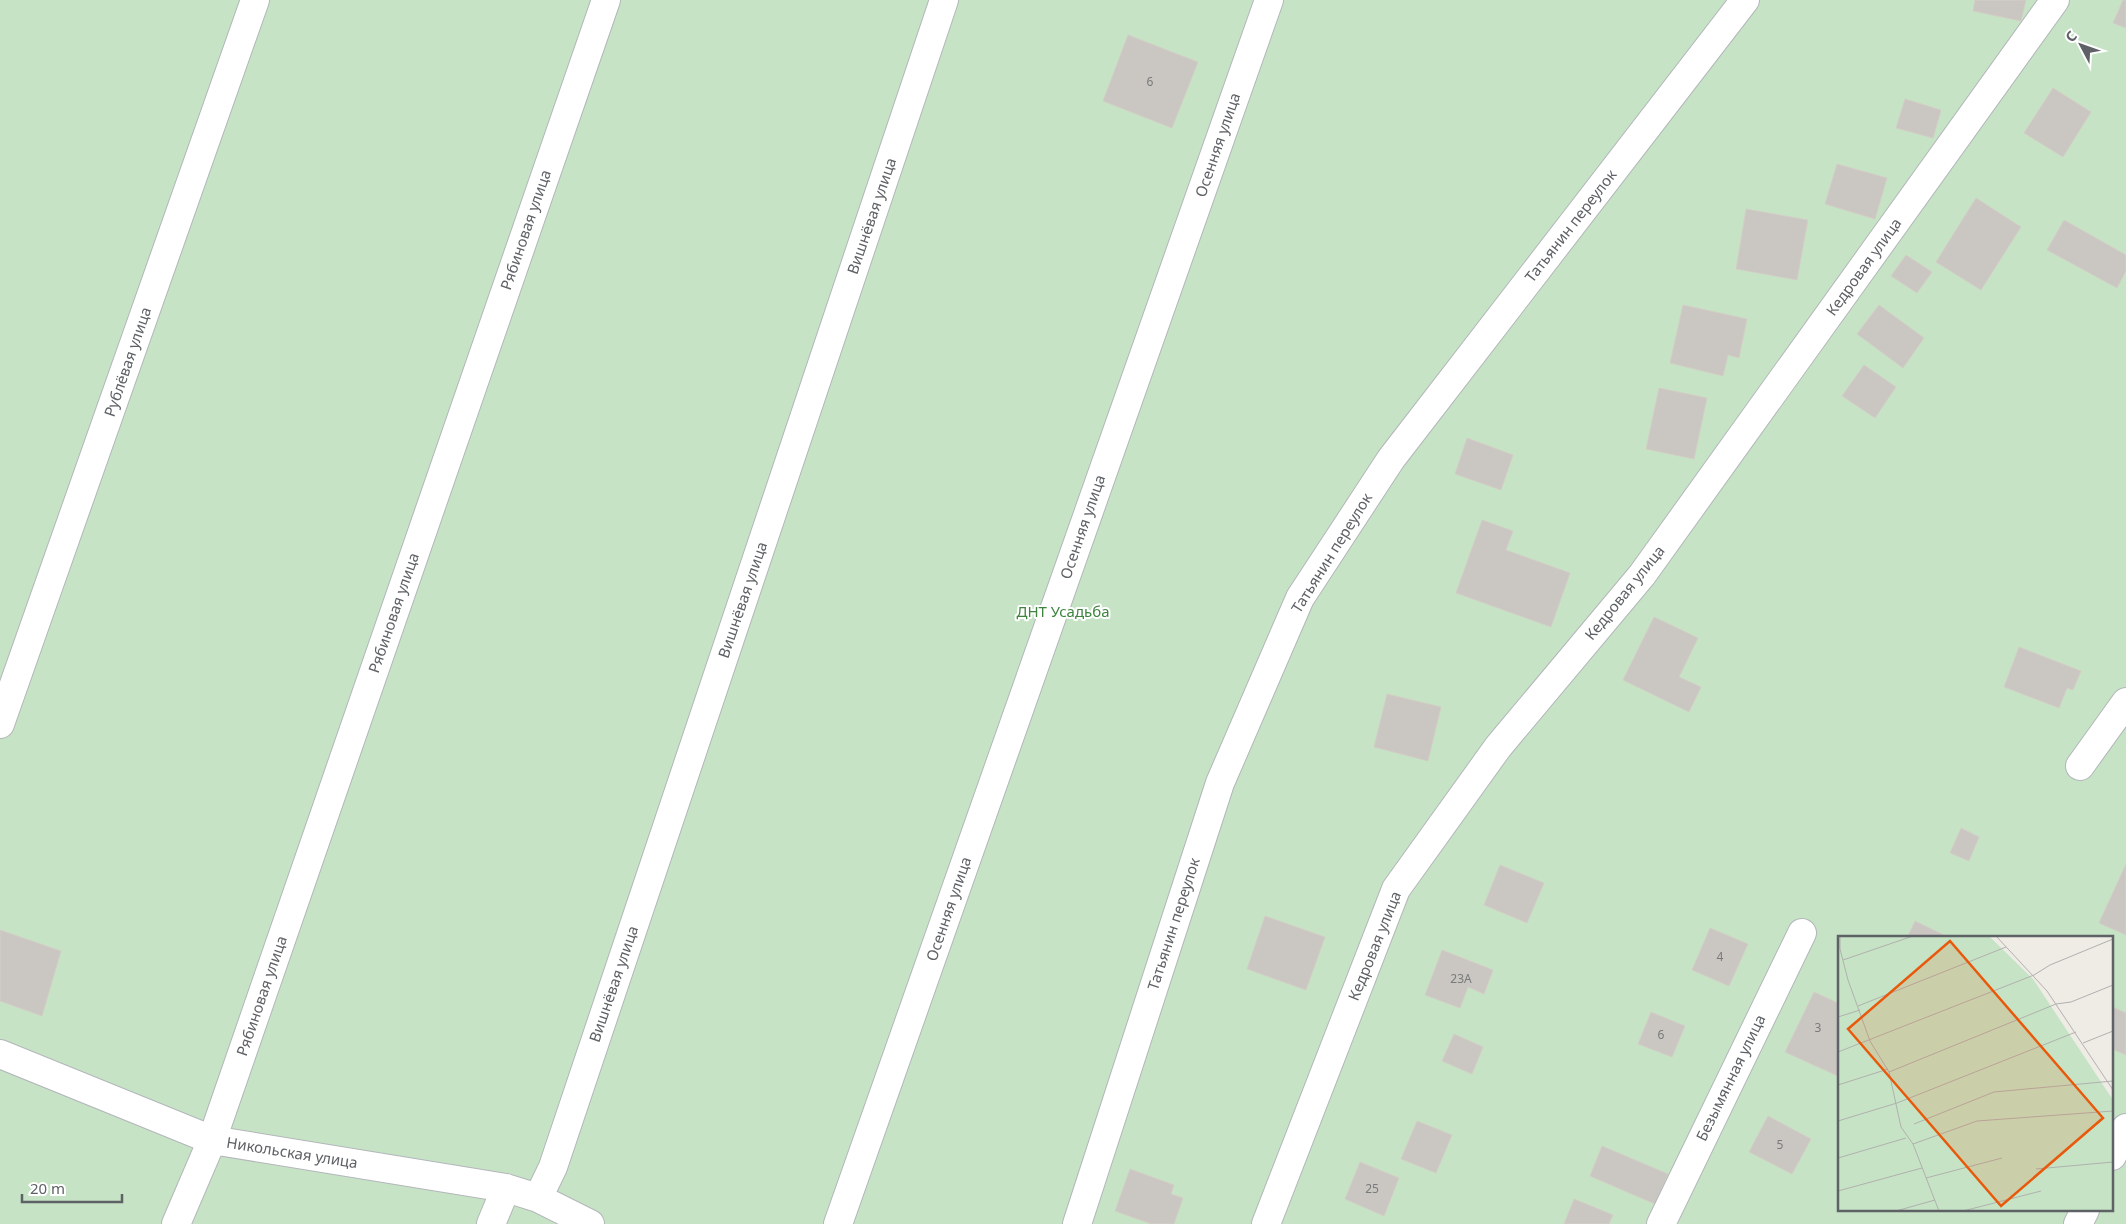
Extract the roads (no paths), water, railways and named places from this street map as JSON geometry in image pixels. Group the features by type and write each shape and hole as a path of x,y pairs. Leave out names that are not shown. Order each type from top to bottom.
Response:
{"street":[{"name":"Рублёвая улица","path":"0,724 255,0"},
{"name":"Рябиновая улица","path":"176,1224 212,1140 606,0"},
{"name":"Вишнёвая улица","path":"538,1198 553,1167 944,0"},
{"name":"Осенняя улица","path":"838,1224 1269,0"},
{"name":"Татьянин переулок","path":"1077,1224 1220,783 1300,598 1392,459 1745,0"},
{"name":"Кедровая улица","path":"1266,1224 1396,889 1498,747 1642,575 2055,0"},
{"path":"2080,766 2126,702"},
{"name":"Безымянная улица","path":"1661,1224 1802,933"},
{"name":"Никольская улица","path":"0,1054 212,1140 506,1188 538,1198 590,1224"},
{"path":"2114,1152 2126,1128"},
{"path":"491,1224 506,1188"},
{"path":"2078,1224 2084,1212"}],"park label":[{"name":"ДНТ Усадьба","path":"1063,612"}]}
